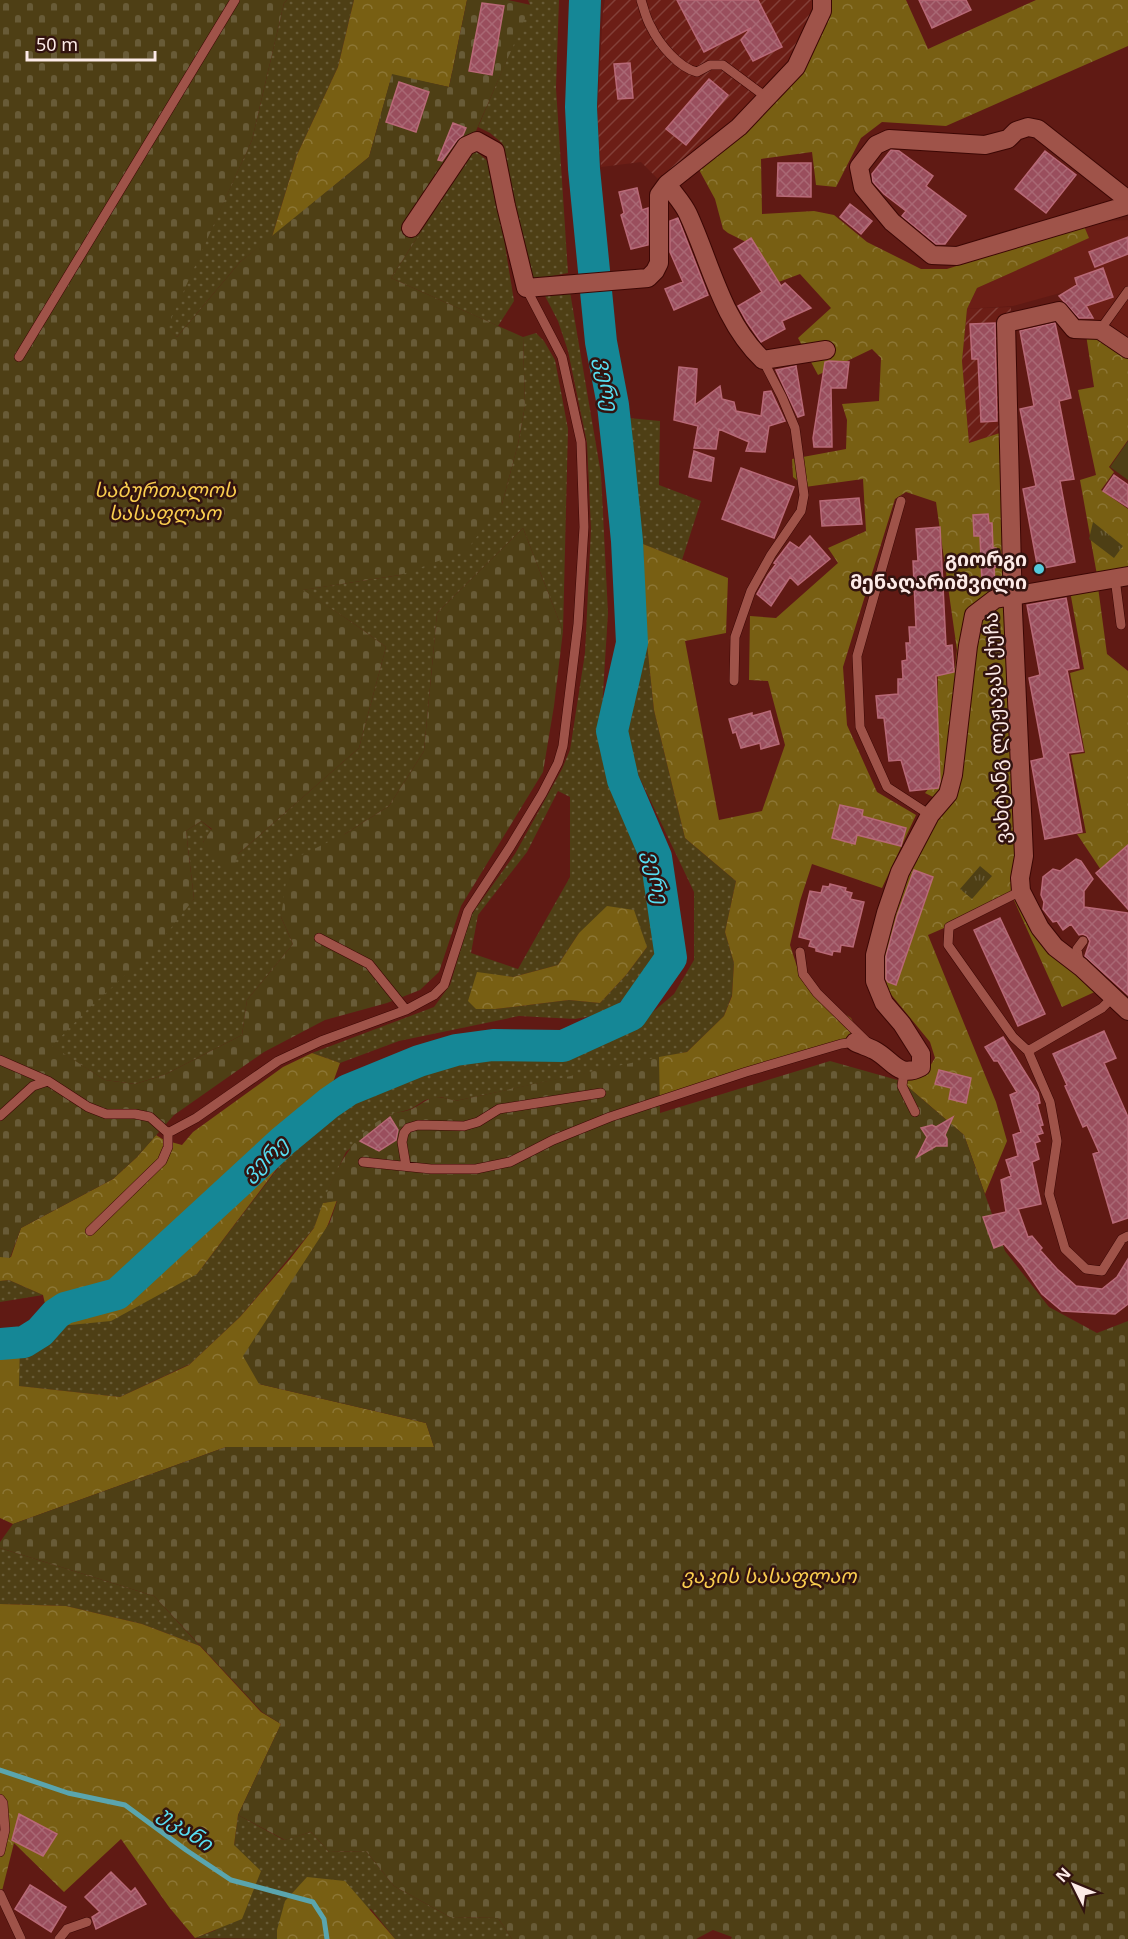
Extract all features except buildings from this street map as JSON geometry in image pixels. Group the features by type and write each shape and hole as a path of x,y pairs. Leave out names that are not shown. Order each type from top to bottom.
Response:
{"street":[{"path":"411,228 466,146 477,141 495,151 526,288 648,278 655,272 659,263 659,195 667,184 739,126 796,67 822,11 822,0"},
{"path":"1028,127 1038,129 1128,202 957,256 932,255 892,222 863,187 859,166 876,145 889,139 985,146 1008,139 1016,131 1028,127"},
{"path":"667,184 687,212 719,294 748,346 764,360 826,350"},
{"name":"ვახტანგ ლეჟავას ქუჩა","path":"1021,891 1020,878 1024,856 1012,594 1006,323 1059,310 1074,329 1100,330 1128,349"},
{"path":"855,1042 875,1050 904,1072 912,1072 921,1067 921,1054 902,1024 884,1003 875,981 875,955 900,872 930,814 948,794 974,615 995,599 1012,594 1122,577"},
{"path":"1021,891 1040,928 1055,947 1081,967 1128,1011"}],"lane":[{"path":"19,357 236,0"},
{"path":"641,0 651,28 674,58 688,70 698,72 710,65 723,65 766,98"},
{"path":"168,1133 196,1118 278,1061 321,1041 406,1010 434,995 444,985 468,911 510,847 558,763 563,746 578,624 584,527 581,442 561,357 526,288"},
{"path":"1100,330 1128,291"},
{"path":"734,681 735,637 751,591 771,555 801,511 804,495 795,428 764,360"},
{"path":"901,501 857,656 860,727 887,787 930,814"},
{"path":"1121,625 1122,577"},
{"path":"1021,891 949,927 948,945 1012,1037 1028,1051 1050,1102 1057,1141 1049,1194 1065,1248 1086,1269 1102,1271 1122,1239 1128,1236"},
{"path":"319,938 369,964 406,1010"},
{"path":"1081,967 1077,949 1083,941"},
{"path":"800,952 803,974 818,993 875,1050"},
{"path":"1028,1051 1101,1008 1113,998"},
{"path":"363,1162 431,1169 476,1169 510,1162 553,1140 610,1117 746,1072 855,1042"},
{"path":"0,1060 48,1081 88,1107 106,1114 135,1114 150,1118 168,1133"},
{"path":"904,1072 902,1086 915,1112"},
{"path":"0,1116 33,1086 48,1081"},
{"path":"406,1166 402,1142 404,1132 408,1128 418,1125 464,1126 478,1122 499,1109 601,1093"},
{"path":"90,1231 162,1161 168,1147 168,1133"},
{"path":"0,1799 3,1803 5,1830 0,1852"},
{"path":"0,1894 21,1939"},
{"path":"59,1939 68,1929 87,1922"}],"shaded area":[{"path":"605,0 817,0 792,67 736,125 662,183 641,162 601,167 597,120"},
{"path":"1128,220 1128,345 1088,317 1064,292 1013,306 967,309 977,288 1088,238 1084,226 1100,221"},
{"path":"1011,307 1009,430 969,443 962,361 967,309"}],"green space":[{"name":"საბურთალოს სასაფლაო","path":"0,0 287,0 284,3 252,140 167,328 177,337 240,262 369,157 392,74 449,87 467,0 508,0 531,5 455,179 391,278 523,337 525,406 518,444 502,504 466,551 400,575 303,590 386,647 359,748 238,854 233,872 203,842 212,829 201,821 186,831 194,899 155,948 87,1010 52,1046 105,1080 135,1084 164,1075 242,1035 247,1000 293,944 281,917 289,861 345,834 389,806 424,751 437,613 523,528 563,631 543,772 461,906 439,972 420,990 387,1003 325,1020 264,1052 174,1115 137,1157 113,1179 21,1228 10,1258 0,1257"},
{"path":"287,0 354,0 338,67 297,155 272,237 240,262 177,337 166,328 252,140 284,3"},
{"path":"354,0 467,0 449,87 392,75 369,157 272,237 297,155 338,67"},
{"path":"528,0 559,0 556,88 568,273 531,280 502,143 478,127 530,5"},
{"path":"829,0 906,0 928,49 1036,0 1128,0 1128,46 946,126 882,122 861,138 836,187 816,185 812,152 761,159 762,214 814,211 834,215 867,242 921,269 947,269 1084,226 1089,238 977,288 967,309 962,361 969,443 1009,430 1009,590 975,608 942,788 933,797 925,793 936,780 938,670 955,668 957,650 936,502 906,492 895,499 843,667 847,725 877,792 916,815 882,888 812,864 800,901 790,945 801,979 826,1002 851,1018 862,1039 659,1100 659,1057 687,1052 724,1016 732,996 734,963 725,932 736,881 685,838 654,710 645,625 643,544 728,578 726,633 685,641 719,820 762,811 785,745 768,681 749,680 750,616 776,618 838,563 828,548 866,531 863,479 805,487 793,477 792,459 846,449 847,420 842,404 879,401 881,358 872,349 818,375 798,338 831,308 800,274 776,283 748,243 723,229 715,199 697,166 800,75"},
{"path":"468,150 475,150 492,165 514,301 498,326 391,278 455,179"},
{"path":"569,286 601,474 608,613 600,741 605,758 647,855 660,914 660,958 637,986 608,1013 575,1019 519,1016 399,1041 340,1063 312,1053 434,1007 450,985 471,915 515,854 562,769 570,750 585,653 591,529 587,443 568,351 558,321 545,296","holes":["558,791 570,797 570,877 518,969 471,953 478,915 527,852","579,933 647,947 626,975 600,1003 569,1000 495,1009 477,973 513,977 558,965"]},
{"path":"1085,328 1128,357 1128,440 1109,467 1114,472 1101,490 1128,509 1128,570 1097,575 1080,480 1096,475 1078,390 1094,387"},
{"path":"536,333 544,341 555,360 568,429 563,631 523,528 437,613 424,751 389,806 345,834 281,917 293,944 247,1000 242,1035 164,1075 135,1084 105,1080 51,1046 194,899 186,831 201,821 212,830 203,842 238,854 359,748 386,647 302,590 400,575 502,504 518,444 525,406 523,337"},
{"path":"629,418 660,421 659,485 701,501 682,560 643,544"},
{"path":"1128,441 1128,480 1110,467"},
{"path":"1093,522 1123,546 1114,558 1089,539"},
{"path":"1098,587 1107,654 1128,671 1128,864 1107,879 1077,834 1086,833 1071,755 1085,753 1070,673 1084,669 1070,591"},
{"path":"1009,600 1021,879 1051,945 1099,990 1062,1007 1013,898 928,935 996,1102 1007,1141 985,1194 964,1135 901,1081 922,1075 935,1058 930,1042 889,992 881,964 898,893 933,818 950,798 977,617"},
{"path":"645,625 654,710 685,838 736,881 725,932 734,963 732,995 724,1016 687,1052 455,1101 441,1097 425,1100 411,1109 389,1115 346,1152 314,1228 240,1317 190,1364 120,1397 18,1386 20,1344 49,1321 70,1325 197,1274 288,1155 346,1103 419,1073 495,1054 562,1055 634,1028 674,994 694,960 694,892 635,768 626,730"},
{"path":"980,866 992,876 972,899 960,889"},
{"path":"607,906 634,910 647,947 626,975 600,1003 569,1000 495,1009 476,1009 468,1001 477,972 513,977 558,965 579,933"},
{"path":"312,1053 340,1063 316,1129 287,1155 197,1274 111,1321 70,1325 49,1321 43,1295 9,1280 0,1281 0,1257 11,1257 21,1228 113,1179 156,1135 182,1145 193,1132 283,1067"},
{"name":"ვაკის სასაფლაო","path":"659,1057 660,1113 830,1061 901,1081 964,1135 1005,1251 1049,1307 1097,1333 1128,1321 1128,1939 731,1939 732,1937 713,1930 696,1939 512,1939 498,1918 450,1917 394,1886 366,1851 329,1852 311,1832 285,1840 238,1815 281,1724 262,1712 154,1596 0,1548 0,1542 13,1524 226,1447 434,1447 426,1423 259,1384 243,1356 330,1222 337,1201 323,1203 340,1165 356,1141 376,1122 389,1115 412,1109 432,1098 441,1097 455,1101"},
{"path":"337,1200 259,1384 426,1423 434,1447 226,1447 13,1524 0,1518 0,1355 20,1344 19,1386 120,1397 189,1365 240,1317 290,1259 314,1228 323,1203"},
{"path":"9,1280 43,1295 0,1302 0,1281"},
{"path":"0,1548 154,1596 200,1646 142,1624 66,1606 0,1604"},
{"path":"0,1604 66,1606 142,1624 200,1646 261,1712 281,1724 238,1815 234,1845 261,1871 242,1919 195,1938 169,1907 121,1839 64,1892 14,1843 0,1899"},
{"path":"238,1815 284,1840 311,1832 329,1852 366,1851 394,1886 450,1917 498,1918 512,1939 395,1939 371,1909 277,1930 277,1939 195,1938 216,1930"},
{"path":"307,1877 345,1881 395,1939 277,1939 277,1930 285,1901"}],"waterway":[{"name":"ვერე","path":"0,1344 24,1342 40,1332 56,1314 65,1308 117,1294 283,1141 348,1090 419,1061 456,1050 493,1045 563,1046 631,1015 671,958 656,857 623,780 612,731 632,643 627,541 619,460 613,405 601,342 584,169 581,107 585,0"},
{"name":"უკანი","path":"0,1770 68,1793 125,1805 231,1880 313,1902 324,1919 327,1939"}],"place":[{"name":"გიორგი მენაღარიშვილი","path":"1039,569"}]}
